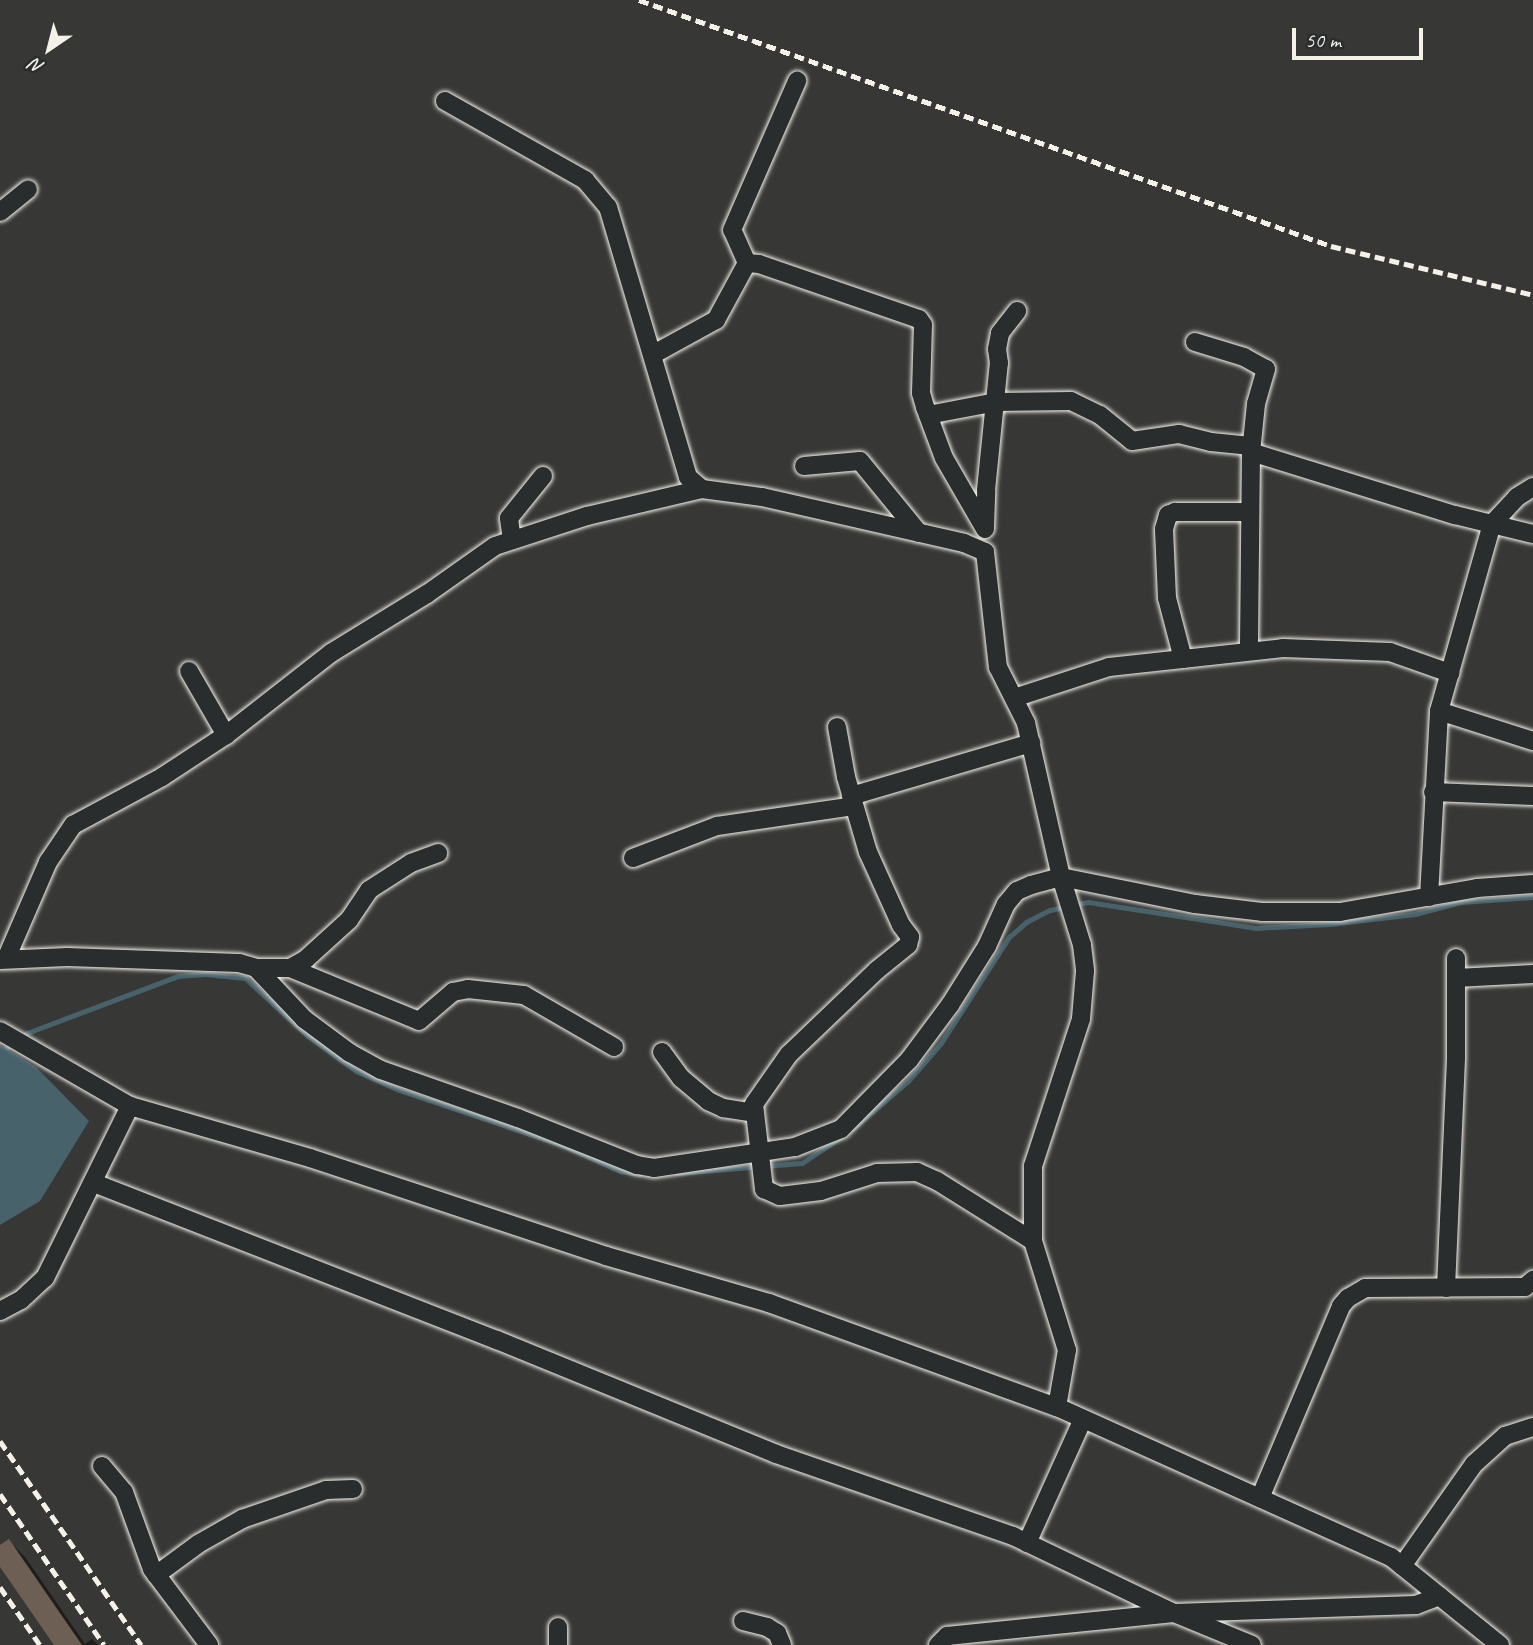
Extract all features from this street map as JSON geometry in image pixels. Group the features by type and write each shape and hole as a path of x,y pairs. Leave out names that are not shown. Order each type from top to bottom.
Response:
{"street":[{"path":"747,263 732,230 797,81"},
{"path":"445,101 585,180 608,207 688,477 702,489"},
{"path":"0,212 28,189"},
{"path":"652,355 716,320 747,263"},
{"path":"747,263 760,264 919,319 923,325 921,393 944,458 985,529"},
{"path":"1017,311 1000,333 986,489 985,552 998,667 1014,698 1031,743 1063,884 1082,945 1085,971 1080,1019 1033,1166 1033,1241 1068,1350 1057,1407"},
{"path":"1195,342 1244,357 1266,369 1255,404 1251,449 1249,652"},
{"path":"928,415 996,401 1071,401 1100,415 1132,441 1179,434 1251,449 1492,524 1533,534"},
{"path":"804,466 860,461 919,533"},
{"path":"512,540 509,517 543,476"},
{"path":"1429,897 1438,712 1492,524 1517,497 1533,487"},
{"path":"614,1047 524,995 468,989 453,992 419,1021 290,968 256,968 224,962 67,957 3,960 48,862 73,825 150,785 226,735 331,653 427,594 495,546 587,516 702,489 762,497 964,543 985,552"},
{"path":"1183,659 1167,598 1164,529 1168,515 1175,512 1250,512"},
{"path":"1014,698 1109,667 1319,647 1390,652 1450,673"},
{"path":"189,671 226,735"},
{"path":"1438,712 1533,741"},
{"path":"837,727 852,801 871,860 901,925 910,937 908,945 876,971 789,1054 754,1104 764,1189 780,1196 835,1189 877,1173 917,1172 937,1181 1033,1241"},
{"path":"633,858 717,827 852,801 1031,743"},
{"path":"1433,792 1533,796"},
{"path":"290,968 306,959 349,920 369,890 411,863 438,853"},
{"path":"256,968 304,1018 350,1053 381,1070 531,1122 637,1165 654,1168 760,1156 795,1147 841,1129 909,1060 950,1005 987,946 1006,904 1017,891 1063,884 1262,912 1340,912 1477,888 1533,884"},
{"path":"1446,1288 1456,1057 1455,958"},
{"path":"1456,978 1533,974"},
{"path":"0,1031 130,1106 310,1158 606,1256 769,1303 1057,1407 1391,1557 1500,1645"},
{"path":"662,1052 681,1078 708,1101 723,1108 753,1113"},
{"path":"0,1311 21,1300 45,1278 130,1106"},
{"path":"94,1183 498,1340 776,1454 1027,1543 1174,1613 1252,1645"},
{"path":"1260,1498 1341,1306 1348,1298 1365,1288 1524,1287 1533,1279"},
{"path":"1027,1543 1083,1419"},
{"path":"1402,1566 1474,1464 1505,1436 1533,1427"},
{"path":"102,1466 124,1492 156,1576 209,1645"},
{"path":"156,1576 198,1544 242,1519 326,1490 353,1489"},
{"path":"939,1645 947,1636 1174,1613 1416,1605 1439,1596"},
{"path":"743,1621 777,1633 782,1645"},
{"path":"558,1627 558,1645"}],"water":[{"path":"0,1045 36,1067 89,1121 40,1201 0,1225"}],"building":[{"path":"9,1539 82,1645 54,1645 0,1567 0,1545"}],"waterway":[{"path":"852,1129 908,1081 941,1043 1009,937 1026,922 1050,910 1088,902 1255,928 1329,924 1415,914 1461,902 1533,897"},
{"path":"0,1053 27,1033 178,976 205,974 245,978 308,1036 356,1071 399,1090 562,1145 620,1171 640,1174"},
{"path":"677,1173 802,1163 841,1137"}],"railway":[{"path":"639,0 1331,246 1533,295"},
{"path":"0,1441 141,1645"},
{"path":"0,1494 104,1645"},
{"path":"0,1587 40,1645"}]}
